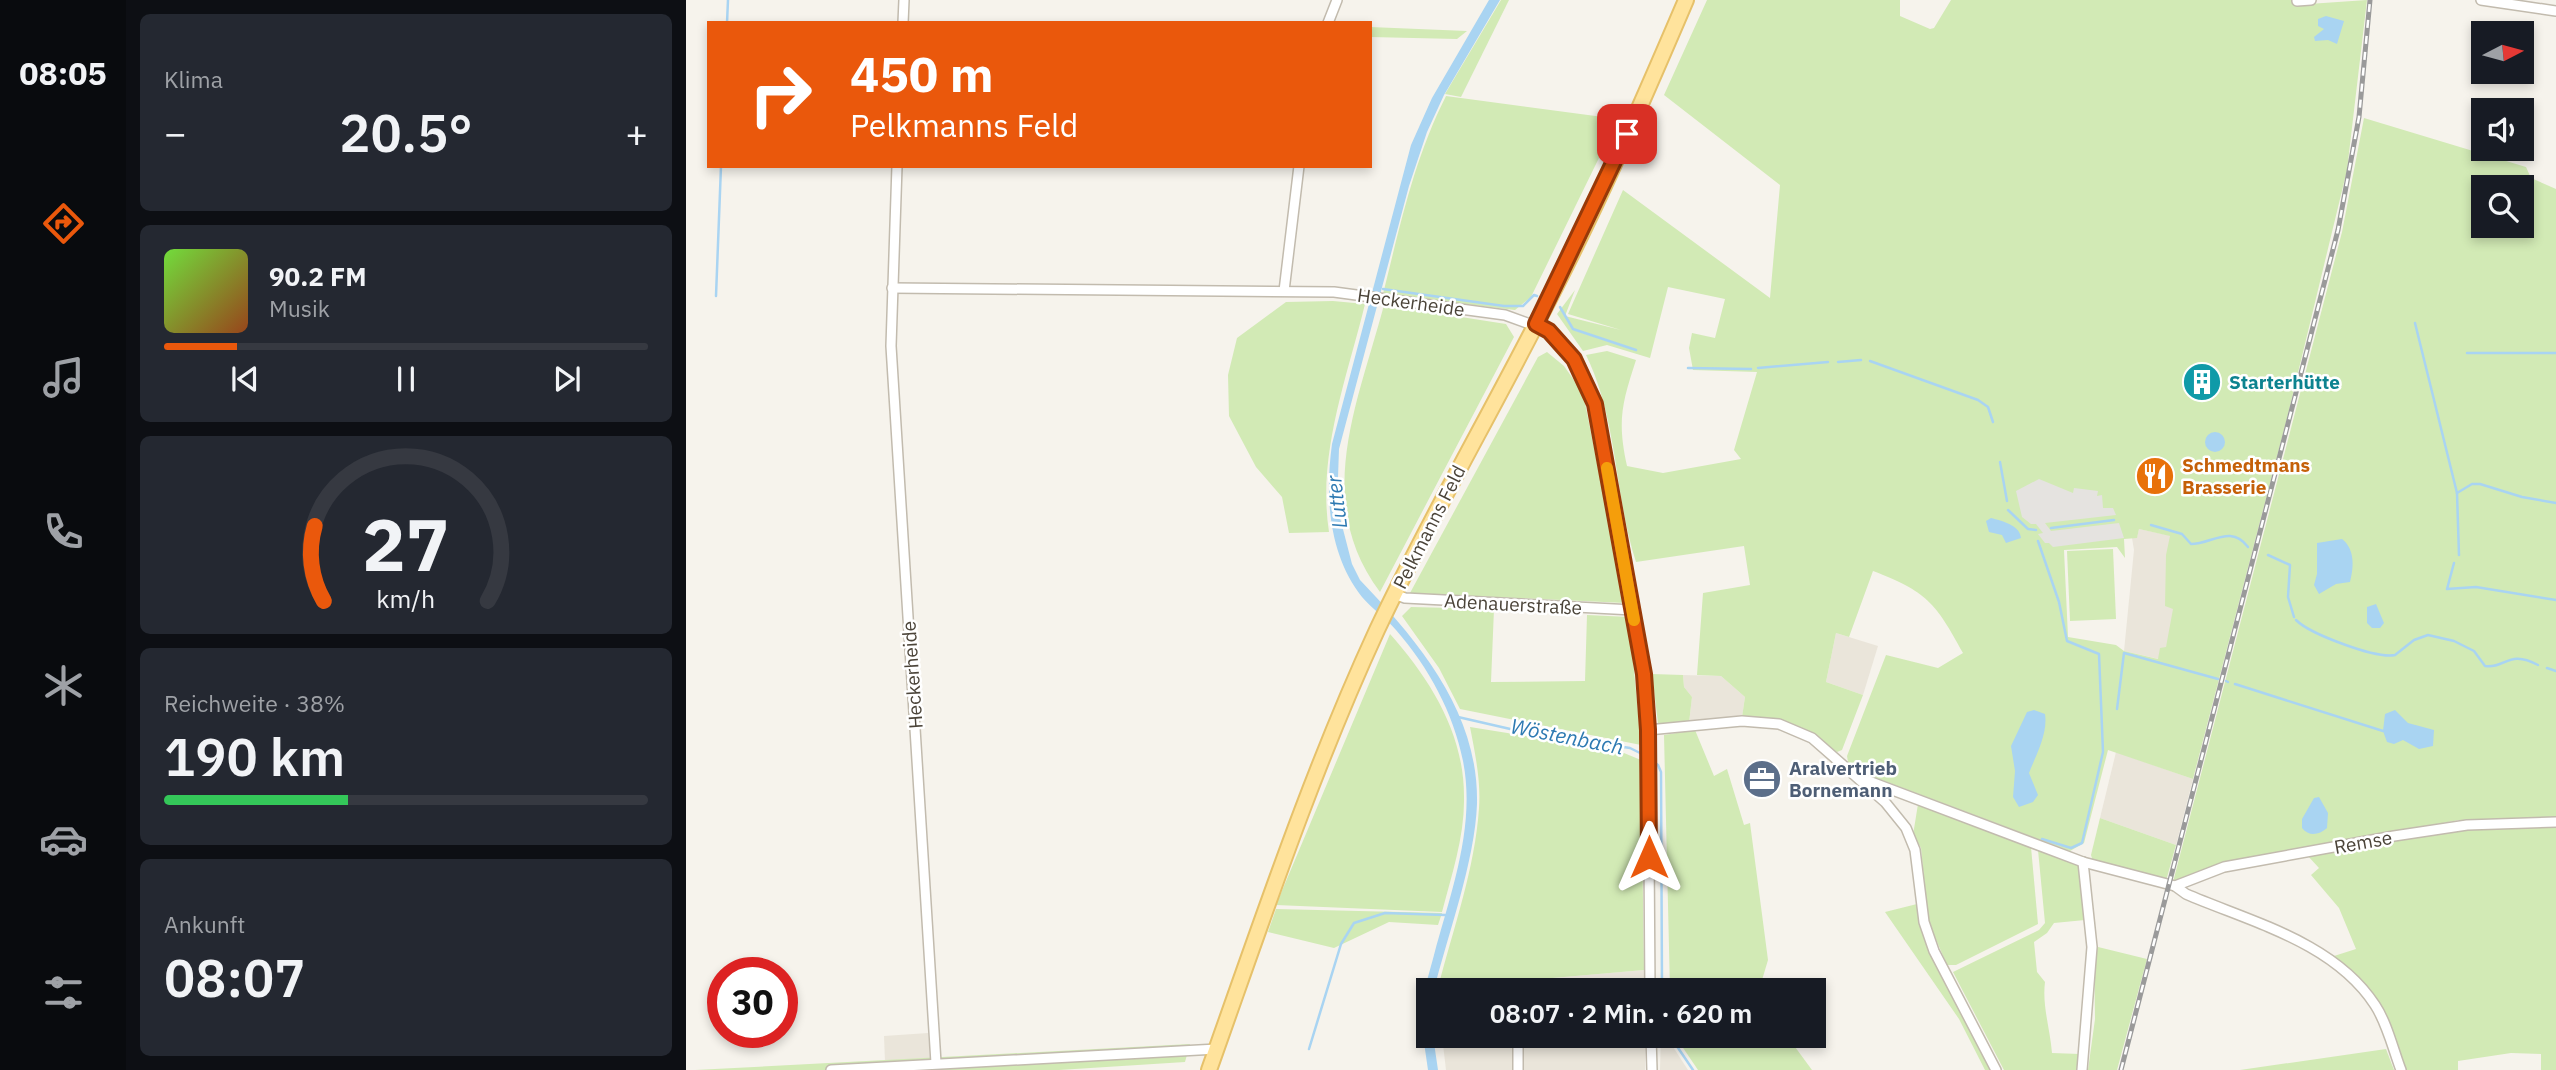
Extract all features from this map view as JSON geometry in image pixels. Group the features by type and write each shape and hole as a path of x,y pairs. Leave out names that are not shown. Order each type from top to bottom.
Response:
{"main road":[{"name":"Pelkmanns Feld","path":"1209,1070 1299,814 1377,630 1536,324 1606,180 1686,0"}],"street":[{"path":"903,21 904,0"},
{"path":"1329,21 1336,0"},
{"path":"2297,1 2311,0"},
{"path":"2482,0 2556,11"},
{"name":"Heckerheide","path":"897,168 892,360 936,1063"},
{"path":"1284,291 1299,168"},
{"name":"Heckerheide","path":"892,288 1284,291 1363,295 1505,315 1536,324"},
{"path":"1536,324 1549,331 1574,359 1595,404 1633,610 1644,674 1648,730 1650,978"},
{"name":"Adenauerstraße","path":"1392,598 1633,610"},
{"path":"1648,730 1742,721 1779,724 1812,738 1858,777 1906,828 1915,850 1924,922 1931,942 1996,1070"},
{"path":"1858,777 2083,862 2175,886 2186,894 2304,944 2353,978 2376,1006 2401,1070"},
{"name":"Remse","path":"2175,886 2224,867 2394,836 2467,825 2556,822"},
{"path":"2081,1070 2091,947 2083,862"},
{"path":"1518,1048 1518,1070"},
{"path":"1651,1048 1652,1070"},
{"path":"831,1070 1217,1049"}],"shaded area":[{"path":"2039,479 2073,493 2074,488 2098,491 2097,496 2102,495 2103,508 2113,508 2116,515 2045,523 2051,531 2119,523 2124,538 2053,547 2045,543 2038,534 2043,533 2036,524 2031,524 2022,517 2016,491"},
{"path":"2139,529 2172,536 2174,617 2163,660 2124,651 2134,550 2132,538 2137,537"},
{"path":"1836,633 1878,646 1863,695 1826,682"},
{"path":"1683,675 1721,676 1745,697 1742,717 1689,723 1692,697 1684,687"},
{"path":"2116,752 2193,779 2176,845 2100,818"},
{"path":"1644,970 1644,978 1552,978"},
{"path":"928,1033 930,1058 885,1062 884,1036"},
{"path":"1443,1048 1645,1048 1645,1070 1446,1070"},
{"path":"1661,1048 1674,1048 1688,1070 1660,1070"}],"green space":[{"path":"1501,0 1509,0 1461,97 1445,94"},
{"path":"1707,0 1900,0 1900,16 1930,29 1934,28 1951,0 2293,0 2294,5 2367,0 2347,170 2288,414 2193,779 2108,750 2084,843 2070,851 1863,773 1848,762 1847,756 1886,655 1938,668 1963,653 1937,610 1928,601 1906,585 1873,571 1849,637 1836,633 1826,682 1863,695 1842,750 1837,752 1814,736 1783,721 1742,717 1745,697 1721,676 1697,675 1703,593 1750,585 1744,546 1636,562 1623,510 1604,405 1586,355 1607,351 1636,360 1622,412 1622,436 1627,466 1663,473 1741,459 1734,450 1757,372 1693,370 1689,348 1692,333 1715,338 1725,299 1668,287 1650,358 1607,345 1583,351 1557,314 1575,290 1565,316 1621,330 1568,314 1623,190 1770,298 1780,185 1664,95","holes":["2139,529 2170,536 2166,555 2165,606 2173,609 2166,647 2160,648 2158,659 2124,651 2116,645 2068,637 2064,550 2117,547 2125,558 2124,539 2137,538"]},
{"path":"1372,27 1467,31 1457,39 1372,37"},
{"path":"1446,96 1618,119 1531,297 1515,310 1383,294 1416,168"},
{"path":"2364,118 2471,150 2471,161 2506,161 2526,167 2530,175 2471,175 2471,238 2534,238 2534,179 2556,189 2556,817 2459,820 2300,849 2173,882 2342,232"},
{"path":"1333,301 1365,304 1330,445 1326,503 1329,532 1289,533 1282,497 1256,467 1229,416 1228,375 1237,338 1286,302"},
{"path":"1384,305 1506,324 1514,337 1380,592 1360,558 1348,523 1345,487 1353,415"},
{"path":"1547,352 1564,366 1583,393 1625,603 1410,593 1538,357"},
{"path":"2113,549 2116,619 2070,621 2067,551"},
{"path":"1411,607 1494,609 1491,682 1585,681 1587,615 1629,617 1641,745 1460,709 1439,668 1402,616"},
{"path":"1390,634 1431,688 1458,750 1464,811 1457,854 1442,912 1276,905"},
{"path":"1652,674 1683,675 1684,687 1692,697 1689,723 1658,723"},
{"path":"1470,727 1619,751 1641,760 1644,970 1552,978 1441,978 1477,831 1477,767"},
{"path":"1695,730 1714,776 1727,769 1744,825 1750,823 1768,960 1763,978 1670,978 1664,735"},
{"path":"1918,804 2031,847 2038,924 1956,965 1947,965 1928,921 1921,848 1913,835"},
{"path":"2100,818 2176,845 2166,881 2093,862 2091,855"},
{"path":"2556,827 2556,1070 2541,1070 2541,1054 2511,1053 2458,1061 2458,1070 2406,1070 2378,1008 2348,968 2334,956 2356,949 2339,908 2311,875 2319,868 2307,855 2467,828"},
{"path":"2038,850 2078,865 2085,920 2054,923 2047,933 2034,942 2037,972 2045,982 2045,1008 2052,1053 2080,1054 2078,1070 2004,1070 1953,972 2039,930 2045,923"},
{"path":"1917,904 1921,924 1993,1070 1985,1070 1959,1019 1885,912"},
{"path":"1276,909 1442,913 1438,925 1389,922 1334,948 1268,932"},
{"path":"2094,946 2147,959 2117,1070 2088,1070 2095,1019"},
{"path":"1190,1044 1185,1062 1059,1070 695,1070"},
{"path":"1683,1048 1796,1048 1812,1070 1698,1070"},
{"path":"2386,1049 2394,1070 2240,1070"}],"water":[{"name":"Lutter","path":"1489,0 1500,0 1444,95 1427,132 1409,186 1339,449 1337,506 1352,564 1360,580 1403,628 1441,681 1468,739 1475,771 1477,804 1471,849 1437,978 1428,978 1460,859 1464,834 1466,785 1459,743 1446,708 1429,675 1396,630 1362,597 1351,580 1336,543 1329,503 1332,444 1411,145 1432,98"},
{"path":"2326,16 2344,21 2337,44 2328,40 2315,41 2314,37 2324,29 2318,26 2318,19"},
{"path":"2211,432 2219,432 2225,442 2219,452 2211,452 2205,446 2205,438"},
{"path":"1991,518 2014,527 2021,538 2006,543 2002,535 1989,532 1986,521"},
{"path":"2342,539 2349,548 2352,559 2350,582 2336,584 2319,594 2314,585 2317,574 2317,543"},
{"path":"2376,604 2384,623 2380,628 2372,628 2367,623 2367,607"},
{"path":"2034,710 2045,714 2041,744 2029,773 2038,795 2033,802 2019,807 2013,797 2015,771 2011,746 2027,712"},
{"path":"2395,710 2408,723 2434,730 2433,746 2419,749 2403,740 2394,744 2387,742 2383,731 2385,714"},
{"path":"2319,797 2328,813 2327,828 2311,834 2302,828 2302,819 2314,798"},
{"path":"1425,1048 1435,1048 1438,1070 1428,1070"}],"waterway":[{"path":"727,21 728,0"},
{"path":"716,296 721,168"},
{"path":"1383,289 1504,306 1523,306 1534,295 1537,296"},
{"path":"1560,307 1573,329 1636,350"},
{"path":"2415,323 2457,493 2459,555"},
{"path":"2467,353 2556,353"},
{"path":"1838,362 1861,360"},
{"path":"1870,361 1978,400 1988,407 1993,422"},
{"path":"1758,368 1828,362"},
{"path":"1688,368 1751,369"},
{"path":"2000,462 2007,501"},
{"path":"2457,493 2472,484 2480,484 2522,497 2556,503"},
{"path":"2008,510 2028,529 2036,530"},
{"path":"2051,528 2114,520"},
{"path":"2151,525 2182,534 2191,544 2228,536 2242,540 2248,547"},
{"path":"2038,541 2059,602 2067,641 2099,654 2103,752 2082,843 2071,848 2042,839"},
{"path":"2268,555 2290,565 2288,597 2294,617"},
{"path":"2454,563 2447,589 2476,587 2556,600"},
{"path":"2296,620 2328,638 2373,653 2395,655 2414,640 2428,635 2454,641 2474,651 2485,666 2514,659 2538,665"},
{"path":"2117,709 2124,653 2218,679"},
{"path":"2547,668 2556,671"},
{"path":"2235,684 2383,731"},
{"name":"Wöstenbach","path":"1458,717 1519,731 1630,748 1646,756"},
{"name":"Wöstenbach","path":"1651,760 1658,765 1661,772 1662,978"},
{"path":"1309,1049 1341,944 1354,923 1385,913 1445,915"},
{"name":"Wöstenbach","path":"1678,1048 1693,1070"}],"railway":[{"path":"2121,1070 2338,230 2359,117 2370,0"}],"slow traffic":[{"path":"1607,468 1634,620"}],"place":[{"name":"Starterhütte","path":"2202,382"},
{"name":"Schmedtmans Brasserie","path":"2155,476"},
{"name":"Aralvertrieb Bornemann","path":"1762,779"}],"route":[{"path":"1627,134 1536,324 1549,331 1574,359 1589,386 1595,404 1644,674 1648,730 1649,857"}]}
